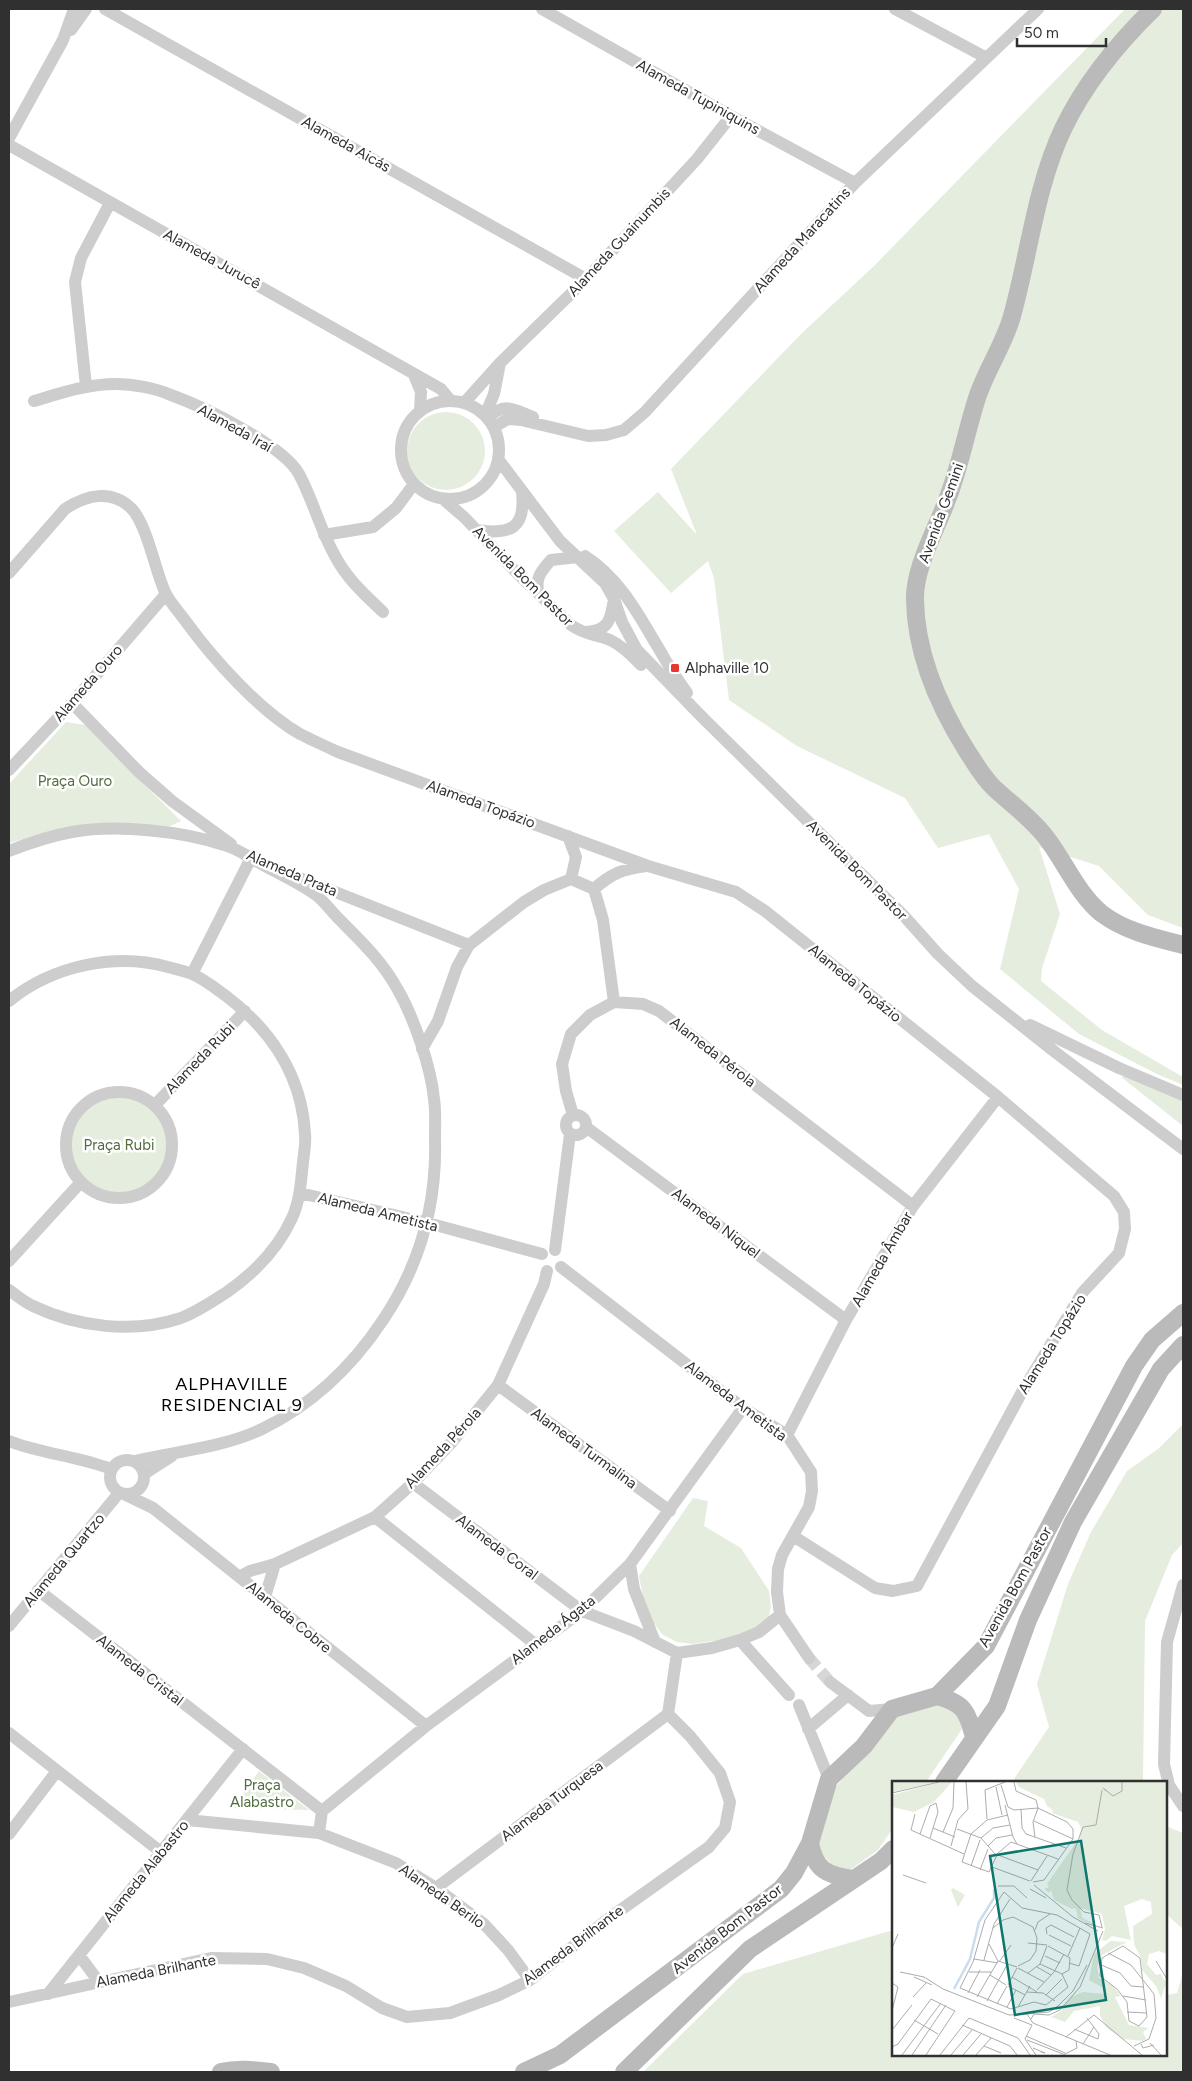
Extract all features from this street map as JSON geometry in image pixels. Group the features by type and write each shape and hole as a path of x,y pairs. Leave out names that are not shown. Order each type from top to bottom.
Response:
{"street":[{"path":"63,40 74,9"},
{"path":"9,138 63,40 86,9"},
{"name":"Alameda Aicás","path":"105,9 586,279"},
{"name":"Alameda Tupiniquins","path":"542,9 731,116 855,182"},
{"path":"895,9 985,57"},
{"name":"Alameda Maracatins","path":"488,420 508,419 556,427 588,436 606,435 624,430 645,412 855,182 985,57 1038,9"},
{"name":"Avenida Gemini","path":"1153,9 1124,38 1094,75 1071,114 1054,149 1011,320 977,398 954,481 917,579 915,600 919,644 932,687 955,732 980,772 993,787 1025,813 1037,826 1091,904 1102,914 1142,934 1183,945"},
{"name":"Alameda Guainumbis","path":"464,403 500,363 586,279 697,159 731,116"},
{"name":"Alameda Jurucê","path":"9,145 294,304 441,389 451,401"},
{"path":"86,386 75,282 81,258 110,203"},
{"path":"488,420 500,363"},
{"path":"414,375 421,392 420,410"},
{"name":"Alameda Iraí","path":"34,401 86,386 116,384 141,387 170,394 257,438 289,461 298,474 334,556 354,585 383,612"},
{"path":"451,401 464,403 475,408 488,420 499,443 498,459 493,473 484,485 472,494 458,499 443,499 432,496 414,484 403,466 400,446 403,432 410,420 420,410 435,403 451,401"},
{"name":"Avenida Bom Pastor","path":"498,459 560,541 605,583 637,650 703,718 904,916 938,954 972,986 1183,1149"},
{"path":"324,535 374,527 396,508 414,484"},
{"path":"476,530 493,533 505,532 513,528 521,517 524,505 522,490"},
{"name":"Alameda Topázio","path":"9,573 65,509 86,498 98,495 110,496 122,501 132,510 139,522 166,594 200,640 231,676 265,707 299,733 338,752 592,845 624,863 648,866 736,892 765,911 998,1097 1114,1196 1124,1212 1125,1229 1119,1253 1082,1293 1072,1309 1023,1390 917,1586 893,1591 875,1588 793,1536"},
{"name":"Avenida Bom Pastor","path":"443,499 571,625 581,632 612,640 626,650 666,690 703,718"},
{"name":"Avenida Bom Pastor","path":"560,541 600,566 612,578 636,610 662,655 703,718"},
{"path":"539,593 536,586 539,576 551,560 578,557"},
{"name":"Alameda Ouro","path":"9,770 72,703 166,594"},
{"path":"581,632 597,632 604,628 612,615 614,599"},
{"name":"Alameda Prata","path":"72,703 140,772 172,801 251,858 469,945"},
{"path":"9,851 73,832 113,829 172,832 227,845 317,896 372,951 398,990 414,1024 434,1098 434,1181 428,1223 410,1272 391,1307 364,1347 328,1384 298,1409 261,1430 209,1447 135,1462"},
{"path":"568,836 576,857 570,879"},
{"path":"576,857 592,845"},
{"path":"192,974 251,858"},
{"path":"594,889 624,863"},
{"path":"422,1049 438,1021 458,967 469,945 524,902 544,890 570,879 594,889"},
{"path":"573,1115 566,1092 562,1064 572,1034 590,1015 614,1002 603,920 594,889"},
{"path":"337,917 350,897"},
{"path":"9,1000 45,979 82,965 114,961 154,963 192,974 212,985 245,1010 269,1036 283,1056 294,1080 302,1112 305,1135 300,1193 292,1218 271,1252 245,1279 214,1301 181,1318 114,1328 73,1321 32,1306 9,1290"},
{"name":"Alameda Pérola","path":"614,1002 643,1004 659,1011 913,1206"},
{"name":"Alameda Rubi","path":"155,1105 245,1010"},
{"name":"Avenida Bom Pastor","path":"1014,1018 1119,1068 1183,1095"},
{"path":"110,1092 127,1092 143,1097 155,1105 166,1119 171,1134 170,1156 161,1176 151,1187 137,1194 122,1198 93,1192 81,1182 71,1169 66,1153 66,1136 71,1120 81,1107 94,1097 110,1092"},
{"name":"Alameda Âmbar","path":"787,1435 846,1320 913,1206 998,1097"},
{"path":"570,1134 580,1134 586,1127 583,1117 573,1115"},
{"path":"555,1250 570,1134 565,1126 566,1121 573,1115"},
{"name":"Alameda Niquel","path":"586,1127 846,1320"},
{"path":"9,1261 81,1182"},
{"name":"Alameda Ametista","path":"300,1193 428,1223 542,1254"},
{"path":"548,1250 555,1250 561,1255 561,1267 552,1272 547,1271 541,1264 542,1254 548,1250"},
{"name":"Alameda Ametista","path":"561,1267 742,1408 787,1435 811,1472 812,1491 809,1507 782,1555 778,1569 777,1592 780,1612"},
{"name":"Alameda Pérola","path":"239,1577 275,1564 375,1517 413,1483 452,1442 498,1385 544,1284 547,1271"},
{"name":"Avenida Bom Pastor","path":"892,1709 937,1696 986,1646 1134,1366 1152,1340 1183,1313"},
{"name":"Avenida Bom Pastor","path":"945,1781 997,1706 1028,1620 1073,1522 1161,1369 1183,1345"},
{"name":"Alameda Turmalina","path":"498,1385 670,1511"},
{"name":"Alameda Ágata","path":"322,1811 426,1726 582,1611 630,1564 670,1511 742,1408"},
{"path":"9,1441 30,1449 94,1462 115,1465 130,1460 142,1469 143,1480"},
{"path":"115,1465 109,1480 111,1485 121,1494 134,1493 143,1480 174,1454"},
{"name":"Alameda Cobre","path":"143,1480 153,1508"},
{"name":"Alameda Coral","path":"413,1483 582,1611 634,1631 677,1653"},
{"name":"Alameda Cobre","path":"121,1494 153,1508 426,1726"},
{"name":"Alameda Quartzo","path":"9,1626 121,1494"},
{"path":"375,1517 536,1644"},
{"path":"265,1597 275,1564"},
{"path":"630,1564 634,1589 655,1642"},
{"path":"1183,1585 1180,1612 1167,1642 1164,1764 1169,1785 1183,1806"},
{"name":"Alameda Cristal","path":"38,1590 243,1749"},
{"path":"668,1714 677,1653 712,1648 740,1640 759,1632 780,1612 809,1658"},
{"path":"740,1640 790,1695"},
{"path":"830,1682 870,1711 892,1709"},
{"path":"808,1729 848,1695"},
{"path":"937,1696 952,1700 960,1705 968,1715 974,1737"},
{"path":"799,1705 829,1779 864,1746 892,1709"},
{"name":"Alameda Turquesa","path":"436,1888 668,1714"},
{"name":"Alameda Brilhante","path":"9,2002 211,1958 267,1959 304,1968 346,1986 382,2008 407,2017 450,2013 499,1995 530,1980 608,1919 709,1847 725,1828 730,1802 720,1773 690,1736 668,1714"},
{"path":"9,1733 161,1852"},
{"path":"243,1749 322,1811 320,1833"},
{"name":"Alameda Alabastro","path":"48,1994 243,1749"},
{"path":"9,1834 57,1771"},
{"name":"Avenida Bom Pastor","path":"524,2072 560,2055 781,1889 794,1873 810,1843 829,1779"},
{"name":"Alameda Berilo","path":"187,1820 320,1833 396,1863 436,1888 484,1924 508,1950 530,1980"},
{"path":"810,1843 813,1857 820,1867 833,1876 852,1879"},
{"name":"Avenida Bom Pastor","path":"624,2072 750,1949 881,1861 892,1850"},
{"path":"79,1955 99,1982"},
{"path":"221,2072 252,2070 271,2072"}],"green space":[{"path":"1125,9 1183,9 1183,928 1148,915 1099,866 1039,847 1060,914 1042,968 1041,981 1102,1030 1183,1077 1183,1085 1157,1074 1079,1034 1000,969 1019,889 989,834 938,848 905,798 797,746 729,700 714,578 708,561 671,593 614,531 658,492 697,535 671,469 802,333 874,266"},
{"path":"446,412 461,415 478,429 482,436 485,451 482,466 468,483 461,487 446,490 431,487 414,473 410,466 407,451 410,436 424,419 431,415"},
{"name":"Praça Ouro","path":"66,722 85,725 181,821 168,827 56,830 9,843 9,784"},
{"path":"1129,1076 1183,1101 1183,1126 1121,1077"},
{"name":"Praça Rubi","path":"119,1094 138,1098 155,1109 166,1126 170,1145 166,1164 155,1181 138,1192 119,1196 100,1192 83,1181 72,1164 68,1145 72,1126 83,1109 100,1098"},
{"path":"1183,1424 1183,1543 1172,1555 1145,1621 1143,1781 1013,1781 1049,1727 1037,1684 1068,1584 1091,1532 1127,1471 1158,1449"},
{"path":"693,1498 708,1501 704,1526 741,1548 769,1591 771,1607 768,1621 750,1636 692,1644 677,1642 663,1635 652,1621 645,1607 639,1576"},
{"path":"944,1702 959,1717 962,1729 927,1781 892,1781 892,1829 878,1850 847,1872 831,1864 815,1846 833,1790 897,1716"},
{"name":"Praça Alabastro","path":"259,1771 309,1810 233,1808"},
{"path":"1167,1825 1183,1833 1183,1929 1167,1915"},
{"path":"892,1930 892,2056 1167,2056 1167,1995 1177,1993 1183,1972 1183,2072 643,2072 743,1974"}],"tunnel":[{"path":"809,1658 830,1682"}],"place":[{"name":"Alphaville 10","path":"675,668"}],"district":[{"name":"ALPHAVILLE RESIDENCIAL 9","path":"232,1394"}]}
